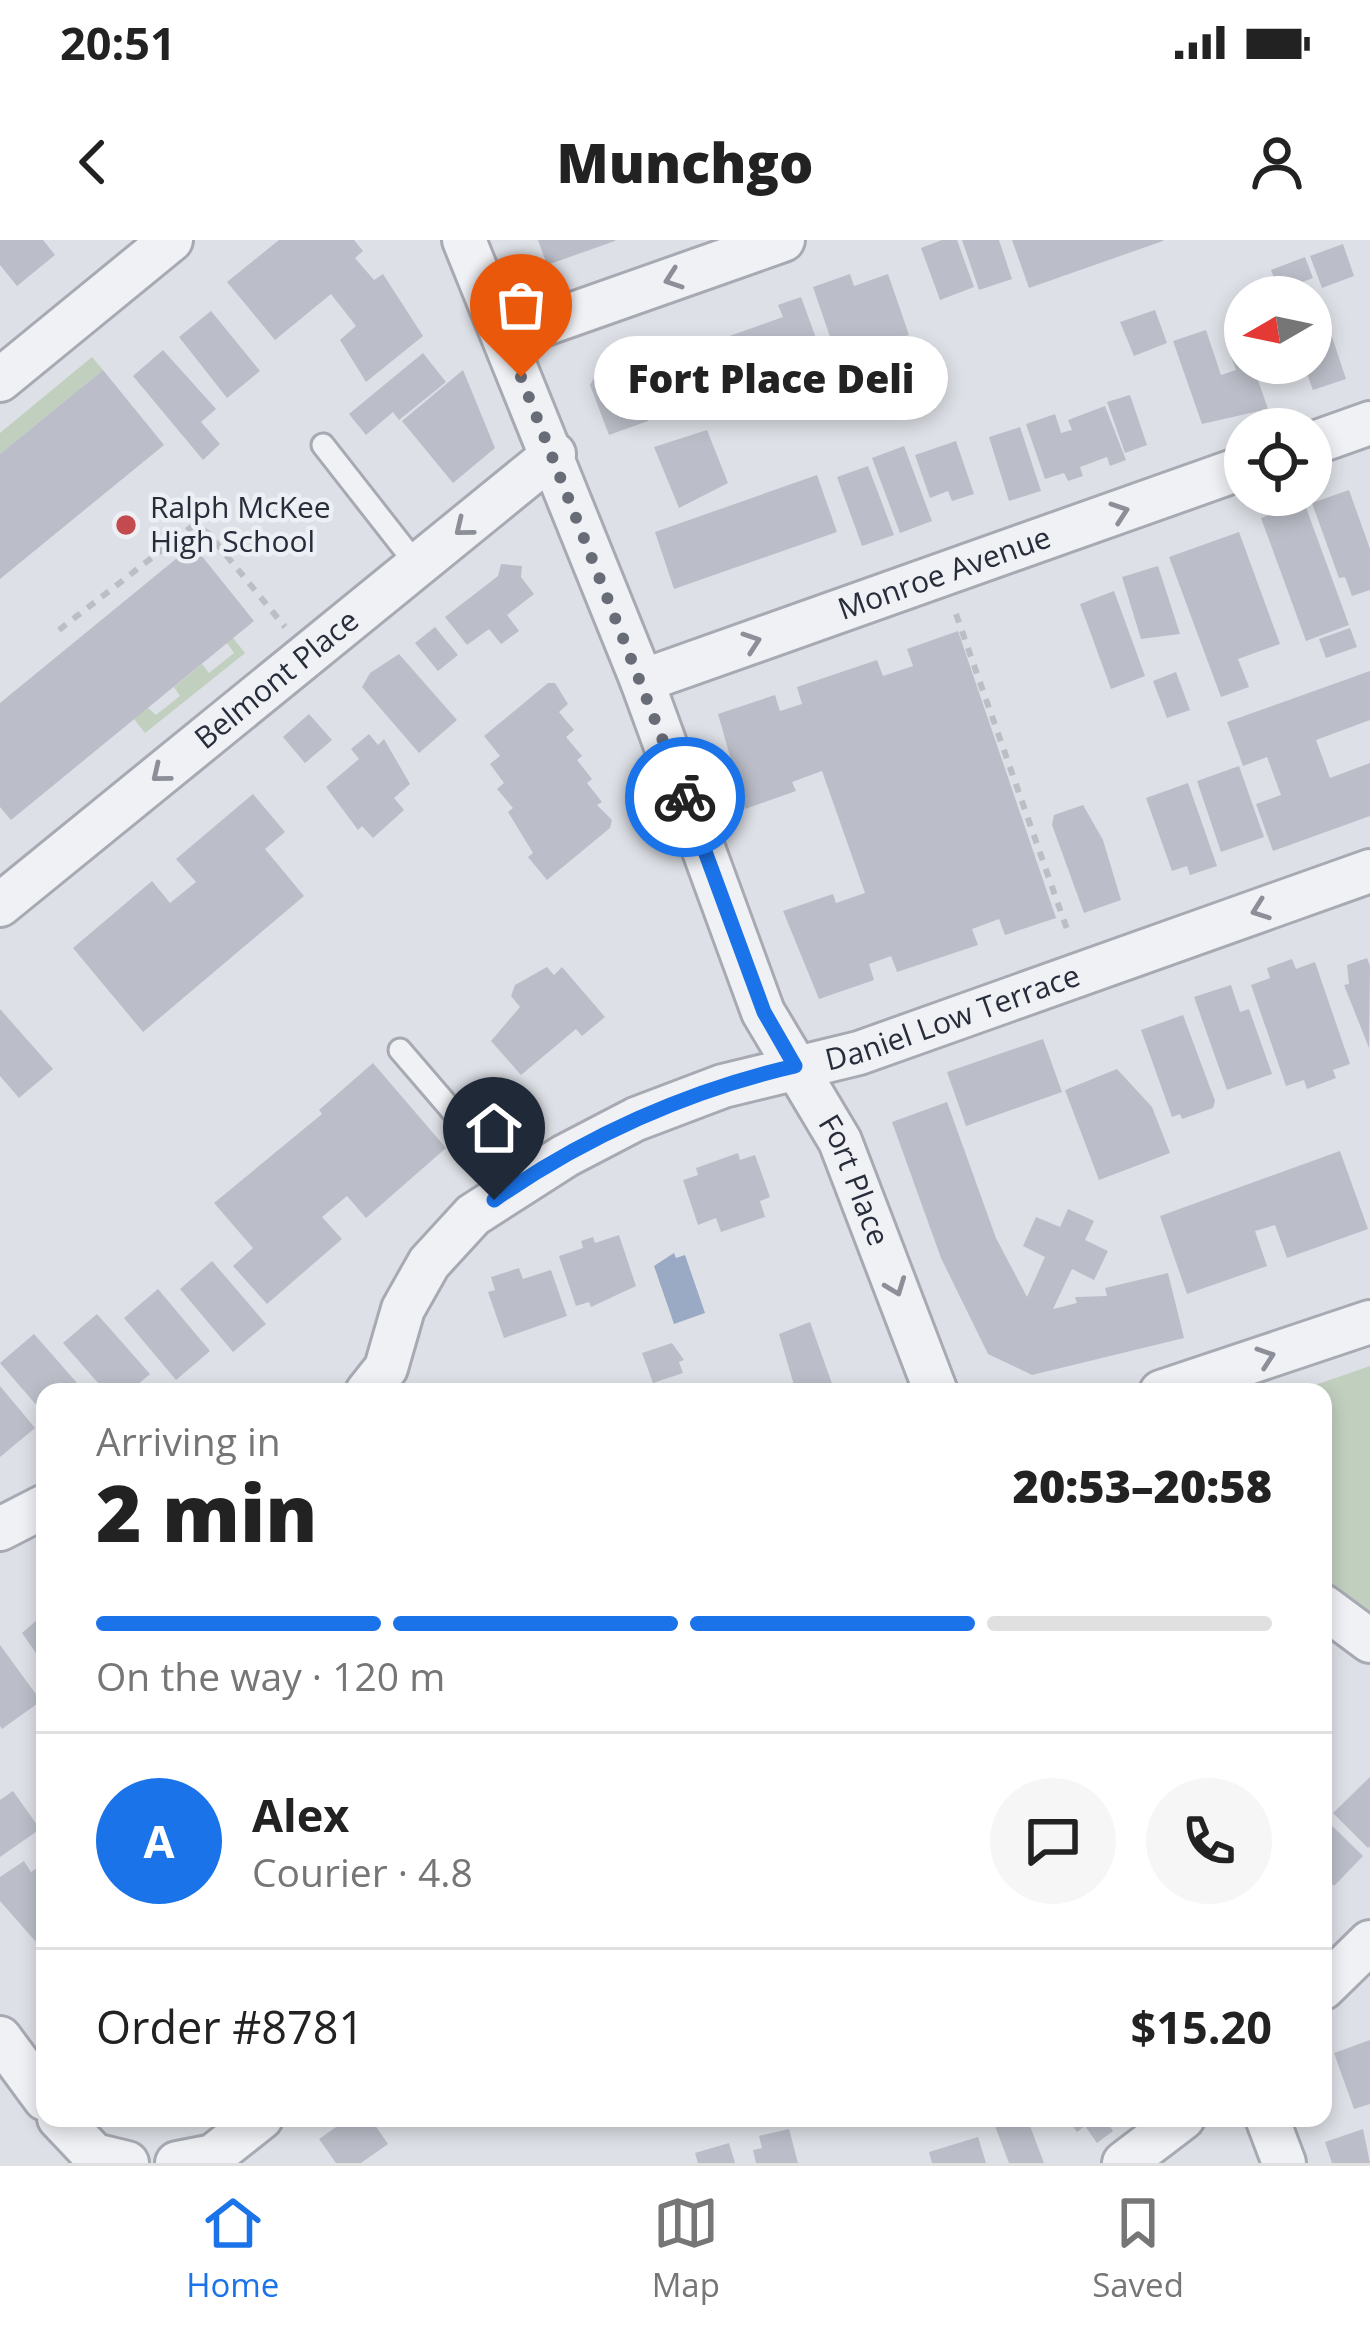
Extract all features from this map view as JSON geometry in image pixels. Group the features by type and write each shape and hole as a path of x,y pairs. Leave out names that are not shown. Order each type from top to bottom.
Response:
{"street":[{"path":"0,380 171,240"},
{"name":"Fort Place","path":"464,240 554,454 764,1012 840,1142 933,1383"},
{"path":"505,338 783,240"},
{"path":"1332,437 1370,423"},
{"name":"Belmont Place","path":"3,895 554,454"},
{"name":"Monroe Avenue","path":"642,681 1224,474"},
{"name":"Daniel Low Terrace","path":"388,1383 403,1309 429,1263 473,1215 516,1185 636,1119 751,1076 859,1053 1370,871"},
{"path":"1188,1383 1370,1322"},
{"path":"0,1529 36,1511"},
{"path":"1332,1613 1370,1641"},
{"path":"1332,1979 1370,1942"},
{"path":"0,2038 36,2087"},
{"path":"68,2127 94,2155 127,2163"},
{"path":"177,2163 213,2156 250,2127"},
{"path":"1124,2163 1171,2127"},
{"path":"1271,2127 1284,2163"}],"lane":[{"path":"323,445 417,565"},
{"path":"400,1050 516,1185"}],"path":[{"path":"58,630 194,525 208,532 287,630"},
{"path":"956,614 1069,935"}],"green space":[{"path":"92,357 103,370 0,454 0,433"},
{"path":"233,638 245,653 145,733 134,719 148,708 156,715 180,696 174,687 202,664 209,673 234,653 227,643"},
{"path":"1370,1366 1370,1626 1332,1599 1332,1383 1321,1383"}],"water":[{"path":"674,1253 676,1258 685,1255 705,1313 674,1324 654,1266"}],"building":[{"path":"0,240 43,240 55,255 17,286 0,265"},
{"path":"279,240 354,240 363,251 355,258 374,280 383,274 423,336 366,382 340,340 356,326 331,294 275,340 227,282"},
{"path":"538,240 615,240 615,241 547,265"},
{"path":"957,240 974,287 940,300 921,248"},
{"path":"962,240 999,240 1012,279 979,290"},
{"path":"1012,240 1163,240 1163,241 1029,288"},
{"path":"1343,244 1354,276 1332,284 1332,276 1318,276 1310,256"},
{"path":"1305,257 1312,276 1273,276 1271,270"},
{"path":"850,274 854,286 888,274 909,335 875,347 871,337 852,343 859,363 841,369 813,287"},
{"path":"801,297 827,368 687,418 665,359 783,317 778,305"},
{"path":"1155,310 1167,343 1134,356 1120,322"},
{"path":"211,311 260,371 227,398 179,337"},
{"path":"1206,330 1224,384 1259,384 1268,408 1224,408 1224,419 1202,424 1173,341"},
{"path":"1332,337 1346,379 1332,384"},
{"path":"163,350 216,409 201,422 220,444 203,460 133,376"},
{"path":"423,353 446,382 399,420 393,412 366,435 349,414"},
{"path":"623,358 639,379 649,376 658,401 648,404 648,421 609,435 590,385 601,365"},
{"path":"103,370 164,445 0,579 0,454"},
{"path":"463,370 495,448 453,483 402,421"},
{"path":"1130,395 1147,445 1125,453 1107,402"},
{"path":"1105,406 1126,460 1110,466 1107,457 1080,467 1083,476 1068,481 1064,473 1045,479 1026,424 1055,414 1061,433 1072,430 1068,420"},
{"path":"1020,427 1041,491 1009,501 989,437"},
{"path":"707,430 728,483 679,508 654,447"},
{"path":"956,441 974,494 952,501 948,491 930,498 915,455"},
{"path":"904,446 932,521 900,533 872,458"},
{"path":"868,466 894,535 862,546 837,477"},
{"path":"817,475 837,532 674,589 655,532"},
{"path":"1349,490 1370,549 1370,590 1352,596 1345,577 1339,578 1317,516 1332,516 1332,496"},
{"path":"1309,516 1349,625 1306,641 1261,518"},
{"path":"1239,532 1280,644 1238,659 1249,687 1221,697 1169,557"},
{"path":"193,545 254,621 11,820 0,807 0,703"},
{"path":"501,564 522,566 521,577 534,594 507,615 519,631 501,644 489,629 467,645 445,617 498,576"},
{"path":"1158,566 1180,634 1141,639 1122,577"},
{"path":"1114,591 1145,676 1111,689 1080,604"},
{"path":"435,627 458,655 438,671 415,643"},
{"path":"1350,628 1357,647 1326,658 1319,639"},
{"path":"958,631 1056,918 1005,935 999,919 972,929 978,945 897,972 891,956 869,964 874,980 819,999 783,911 833,894 836,903 865,893 822,771 792,782 796,791 745,809 718,714 775,695 780,711 802,704 797,687 877,660 883,676 913,666 907,649"},
{"path":"399,654 457,720 419,753 362,687 370,673"},
{"path":"1370,671 1370,720 1316,740 1330,778 1370,763 1370,816 1273,851 1256,804 1281,795 1267,757 1243,766 1227,722"},
{"path":"1176,672 1190,710 1167,718 1153,681"},
{"path":"548,683 555,683 568,704 559,712 574,730 566,737 582,756 577,760 592,779 587,783 602,802 597,805 612,820 610,828 547,880 528,857 533,853 508,812 513,808 497,789 504,783 490,764 500,756 484,736"},
{"path":"309,714 332,740 305,763 283,737"},
{"path":"369,734 378,745 384,739 410,784 394,798 404,810 373,838 362,826 358,830 326,787 359,759 351,749"},
{"path":"1239,766 1264,837 1221,852 1197,781"},
{"path":"1188,783 1217,866 1190,875 1187,866 1172,871 1146,798"},
{"path":"253,794 285,832 265,849 304,896 143,1032 73,948 152,881 170,903 196,882 176,859"},
{"path":"1083,805 1103,840 1121,900 1084,913 1052,825 1054,815"},
{"path":"1367,958 1369,1048 1344,985 1349,984 1347,965"},
{"path":"1292,959 1296,969 1315,962 1350,1064 1333,1070 1336,1078 1307,1089 1304,1080 1286,1086 1251,985 1270,978 1267,968"},
{"path":"547,967 554,975 562,967 605,1017 582,1036 576,1029 521,1075 491,1041 520,1007 511,996 515,985"},
{"path":"1231,985 1240,1012 1249,1009 1272,1074 1227,1090 1194,997"},
{"path":"0,1009 53,1069 19,1098 0,1076"},
{"path":"1183,1015 1215,1101 1213,1108 1182,1119 1180,1114 1172,1117 1141,1030"},
{"path":"1043,1039 1062,1092 966,1126 947,1072"},
{"path":"373,1063 446,1148 366,1218 347,1196 322,1217 342,1239 267,1304 233,1266 253,1248 214,1203 322,1114 319,1110"},
{"path":"1117,1069 1152,1107 1170,1153 1099,1180 1065,1090"},
{"path":"947,1102 996,1238 1027,1297 1045,1257 1023,1246 1036,1217 1060,1227 1068,1209 1094,1221 1085,1240 1108,1251 1094,1280 1072,1269 1053,1309 1077,1303 1075,1297 1107,1296 1105,1288 1168,1273 1184,1338 1032,1375 988,1354 941,1258 892,1122"},
{"path":"1340,1151 1368,1229 1287,1258 1275,1225 1255,1231 1267,1266 1187,1294 1160,1216"},
{"path":"738,1153 740,1160 755,1155 770,1197 760,1201 765,1217 721,1232 716,1218 698,1225 683,1180 698,1175 696,1168"},
{"path":"619,1235 636,1286 591,1307 589,1302 576,1306 559,1256 583,1248 581,1241 593,1237 595,1243"},
{"path":"212,1261 266,1324 233,1352 180,1289"},
{"path":"519,1268 523,1279 551,1270 567,1316 504,1338 488,1292 495,1290 491,1277"},
{"path":"158,1289 210,1351 176,1380 124,1318"},
{"path":"97,1314 150,1374 140,1383 98,1383 63,1343"},
{"path":"810,1322 832,1383 793,1383 779,1334"},
{"path":"34,1334 77,1383 36,1383 36,1405 0,1363"},
{"path":"672,1343 684,1360 679,1362 683,1373 653,1383 642,1353"},
{"path":"0,1386 35,1428 0,1457"},
{"path":"36,1621 36,1653 22,1633"},
{"path":"0,1645 36,1694 36,1705 2,1729"},
{"path":"1370,1777 1370,1846 1368,1848 1333,1813"},
{"path":"13,1791 36,1823 36,1832 0,1857 0,1800"},
{"path":"1332,1826 1363,1856 1332,1884"},
{"path":"24,1861 31,1872 36,1869 36,1942 0,1901 0,1877"},
{"path":"1370,2040 1370,2104 1354,2109 1334,2053"},
{"path":"336,2127 376,2127 388,2144 361,2163 336,2163 319,2139"},
{"path":"995,2127 1030,2127 1044,2163 1009,2163"},
{"path":"1086,2127 1110,2127 1113,2131 1097,2143"},
{"path":"789,2129 798,2163 756,2163 753,2150 762,2148 759,2136"},
{"path":"1363,2129 1370,2163 1332,2163 1325,2142"},
{"path":"978,2137 986,2163 932,2163 929,2152"},
{"path":"729,2143 735,2163 698,2163 695,2153"}],"way so far":[{"path":"521,377 685,797"}],"place":[{"name":"Fort Place Deli","path":"521,377"},
{"name":"Ralph McKee High School","path":"126,525"}],"route":[{"path":"494,1200 636,1119 751,1076 795,1066 764,1012 685,797"}]}
